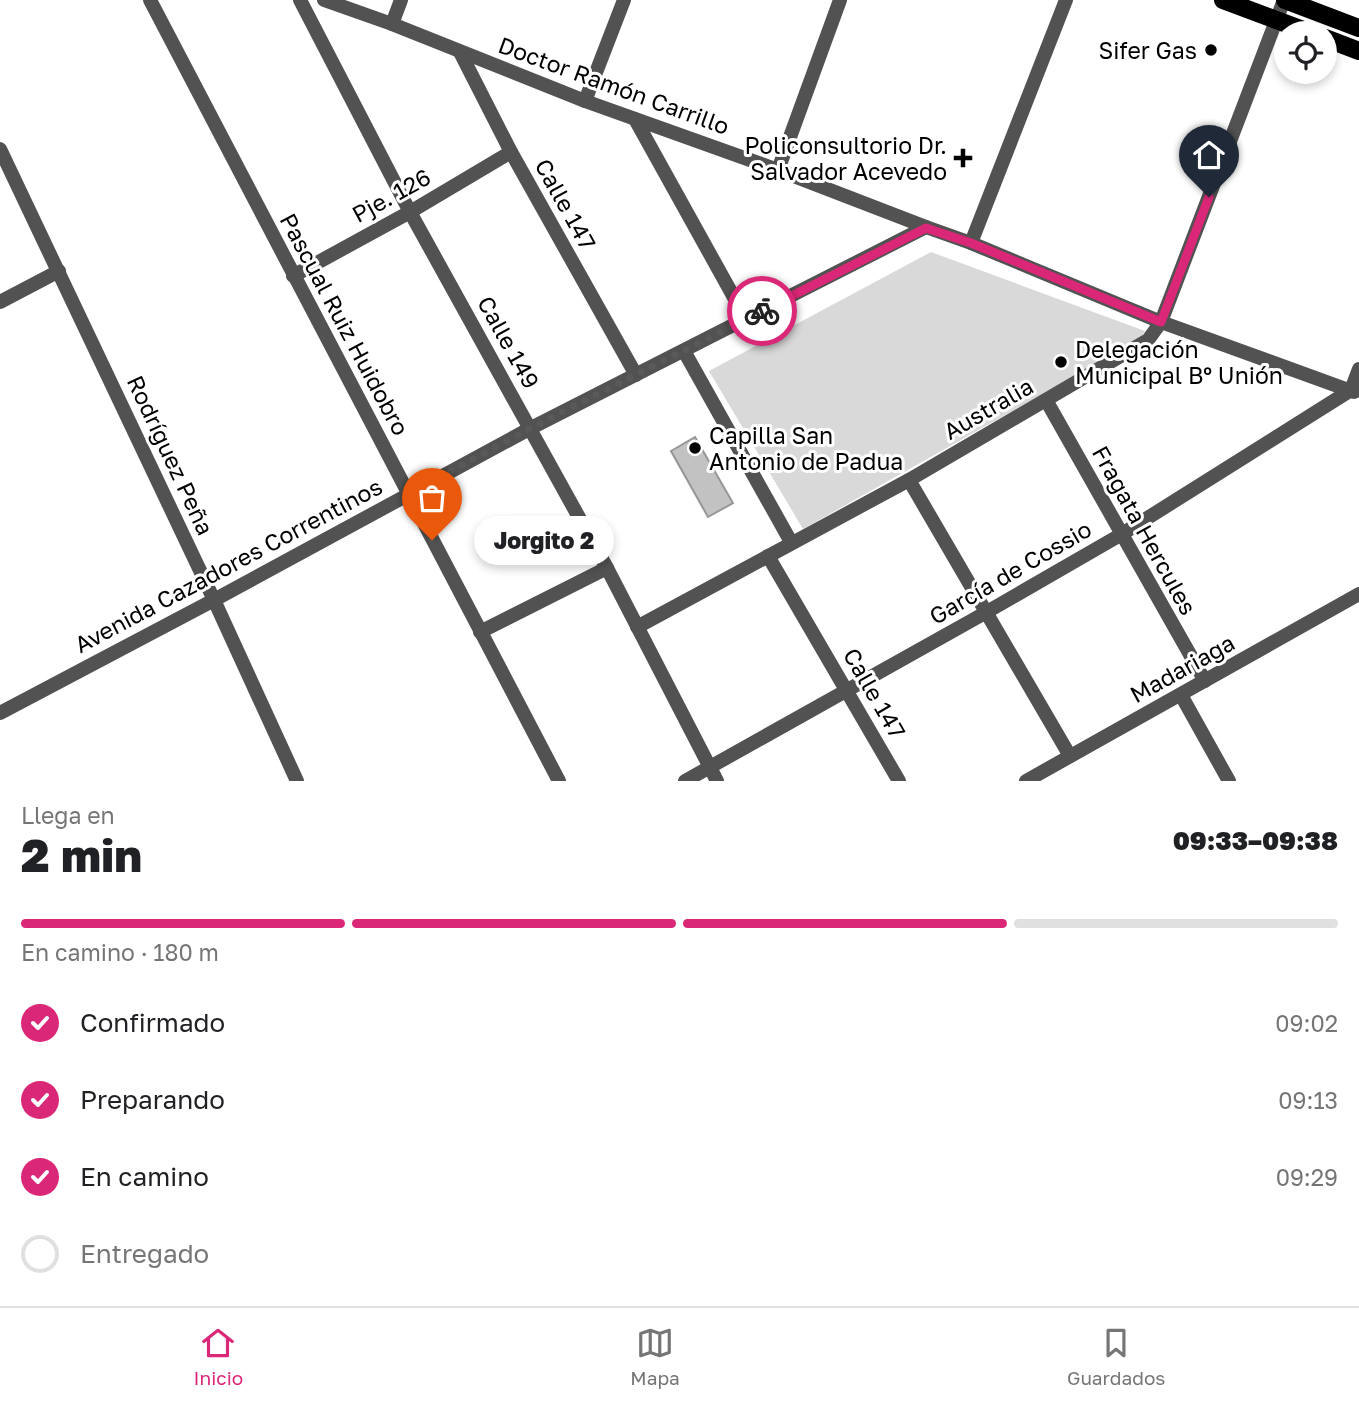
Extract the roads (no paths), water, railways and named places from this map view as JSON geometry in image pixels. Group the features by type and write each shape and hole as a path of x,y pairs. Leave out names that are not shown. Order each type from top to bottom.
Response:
{"main road":[{"path":"1223,0 1276,20"},
{"path":"1284,0 1359,28"},
{"path":"1337,43 1359,51"}],"street":[{"name":"Pascual Ruiz Huidobro","path":"150,0 559,781"},
{"name":"Calle 149","path":"300,0 410,212 607,568 713,775"},
{"name":"Doctor Ramón Carrillo","path":"324,0 392,24 585,101 971,243 1161,322 1355,392"},
{"path":"392,24 401,0"},
{"path":"585,101 624,0"},
{"path":"778,170 840,0"},
{"path":"971,243 1066,0"},
{"name":"Australia","path":"637,627 909,480 1148,340 1161,322 1284,0"},
{"name":"Calle 147","path":"460,52 511,152 636,376"},
{"path":"635,119 746,319"},
{"name":"Rodríguez Peña","path":"0,149 297,781"},
{"name":"Pje. 126","path":"293,276 410,212 511,152"},
{"name":"Avenida Cazadores Correntinos","path":"0,713 531,428 926,228"},
{"path":"0,302 59,271"},
{"path":"684,351 791,542"},
{"path":"1355,392 1359,369"},
{"name":"García de Cossio","path":"685,781 713,775 847,689 1122,534 1355,392"},
{"name":"Fragata Hercules","path":"1046,400 1205,681"},
{"path":"909,480 1070,757"},
{"name":"Calle 147","path":"768,556 899,781"},
{"path":"480,632 607,568"},
{"name":"Madariaga","path":"1026,781 1358,597"},
{"path":"1181,695 1229,781"}],"place":[{"name":"Sifer Gas","path":"1211,50"},
{"name":"Policonsultorio Dr. Salvador Acevedo","path":"963,158"},
{"name":"Delegación Municipal Bº Unión","path":"1061,362"},
{"name":"Capilla San Antonio de Padua","path":"695,448"},
{"name":"Jorgito 2","path":"432,540"}]}
